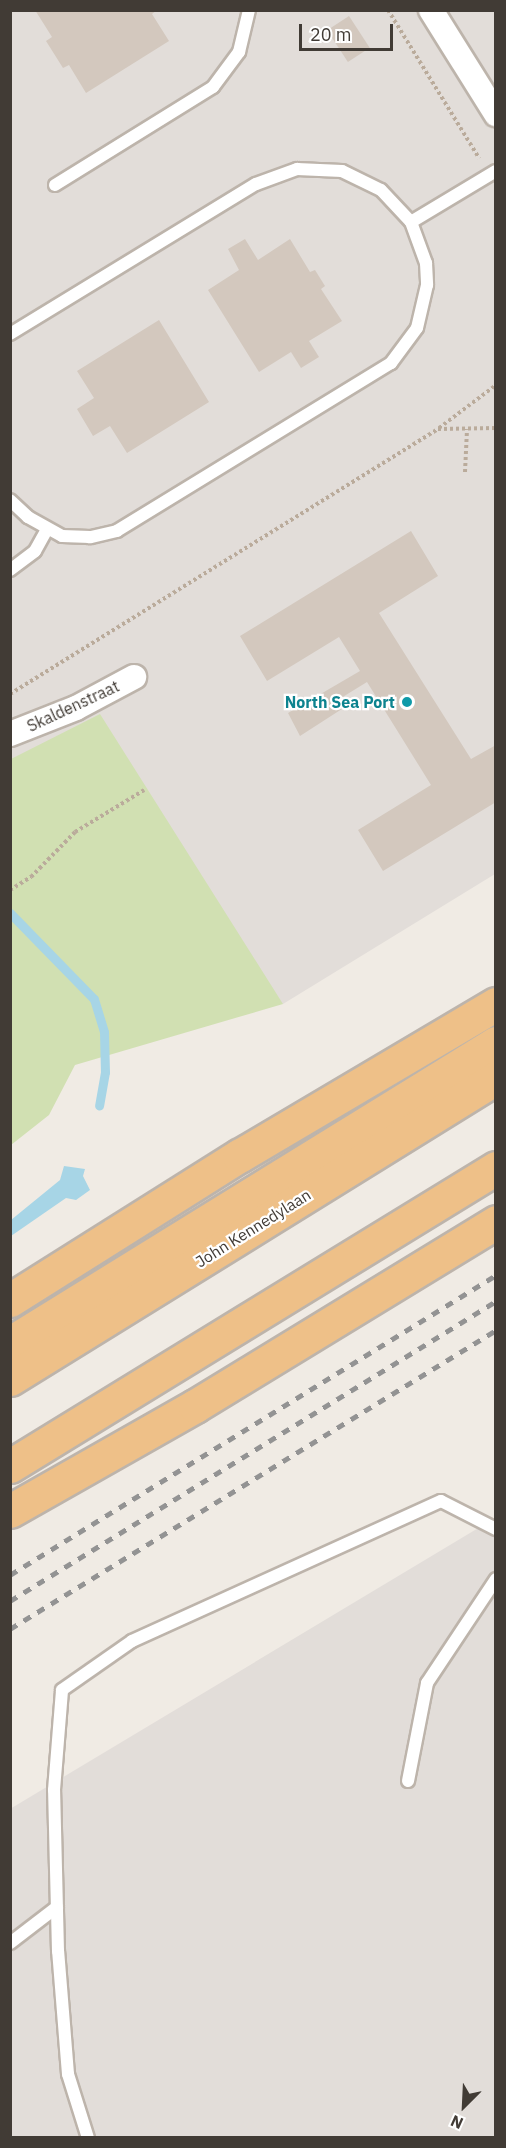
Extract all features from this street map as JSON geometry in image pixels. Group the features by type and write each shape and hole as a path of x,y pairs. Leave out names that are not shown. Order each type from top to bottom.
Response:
{"highway":[{"path":"10,1300 239,1156 495,1004"},
{"name":"John Kennedylaan","path":"10,1343 495,1043"},
{"name":"John Kennedylaan","path":"10,1379 495,1078"},
{"path":"10,1466 495,1168"},
{"path":"10,1511 154,1431 495,1222"},
{"path":"10,1309 51,1276"}],"street":[{"path":"431,10 495,114"},
{"name":"Skaldenstraat","path":"10,734 76,708 134,676"}],"lane":[{"path":"55,185 213,87 239,52 249,10"},
{"path":"10,334 276,175 297,169 342,171 381,190 411,222 426,263 426,296 417,328 391,363 117,531 90,537 62,536 47,529 10,500"},
{"path":"411,222 492,173"},
{"path":"10,570 34,551 47,529"},
{"path":"88,2138 68,2074 57,1907 54,1790 62,1690 132,1641 441,1502 495,1529"},
{"path":"408,1780 427,1683 495,1579"},
{"path":"10,1943 57,1907"}],"path":[{"path":"388,10 492,173"},
{"path":"10,694 438,429 495,384"},
{"path":"438,429 495,428"},
{"path":"465,472 467,429"},
{"path":"10,890 31,878 75,832 144,790"}],"shaded area":[{"path":"10,11 495,11 495,874 283,1004 11,790"},
{"path":"495,1518 495,2137 11,2137 10,1809"}],"green space":[{"path":"100,714 283,1004 75,1065 49,1115 11,1145 11,759"}],"water":[{"path":"64,1166 85,1169 83,1176 90,1190 76,1200 66,1198 11,1236 11,1220 60,1180"}],"building":[{"path":"35,10 157,10 152,14 169,41 86,93 69,65 63,68 46,41 52,37"},
{"path":"349,16 370,48 348,62 327,30"},
{"path":"245,239 258,260 290,239 310,272 315,270 325,286 321,289 342,321 309,341 319,357 301,368 291,352 259,372 208,290 239,270 228,249"},
{"path":"159,320 209,402 127,453 110,426 93,436 77,409 94,398 77,371"},
{"name":"North Sea Port","path":"411,531 438,576 379,613 471,759 496,745 496,802 383,871 358,830 431,785 367,682 341,698 345,707 300,736 288,713 360,671 339,637 267,681 240,636"}],"waterway":[{"path":"10,913 94,999 104,1032 105,1072 99,1105"}],"railway":[{"path":"10,1575 496,1275"},
{"path":"10,1601 496,1301"},
{"path":"10,1629 496,1330"}],"place":[{"name":"North Sea Port","path":"407,702"}]}
